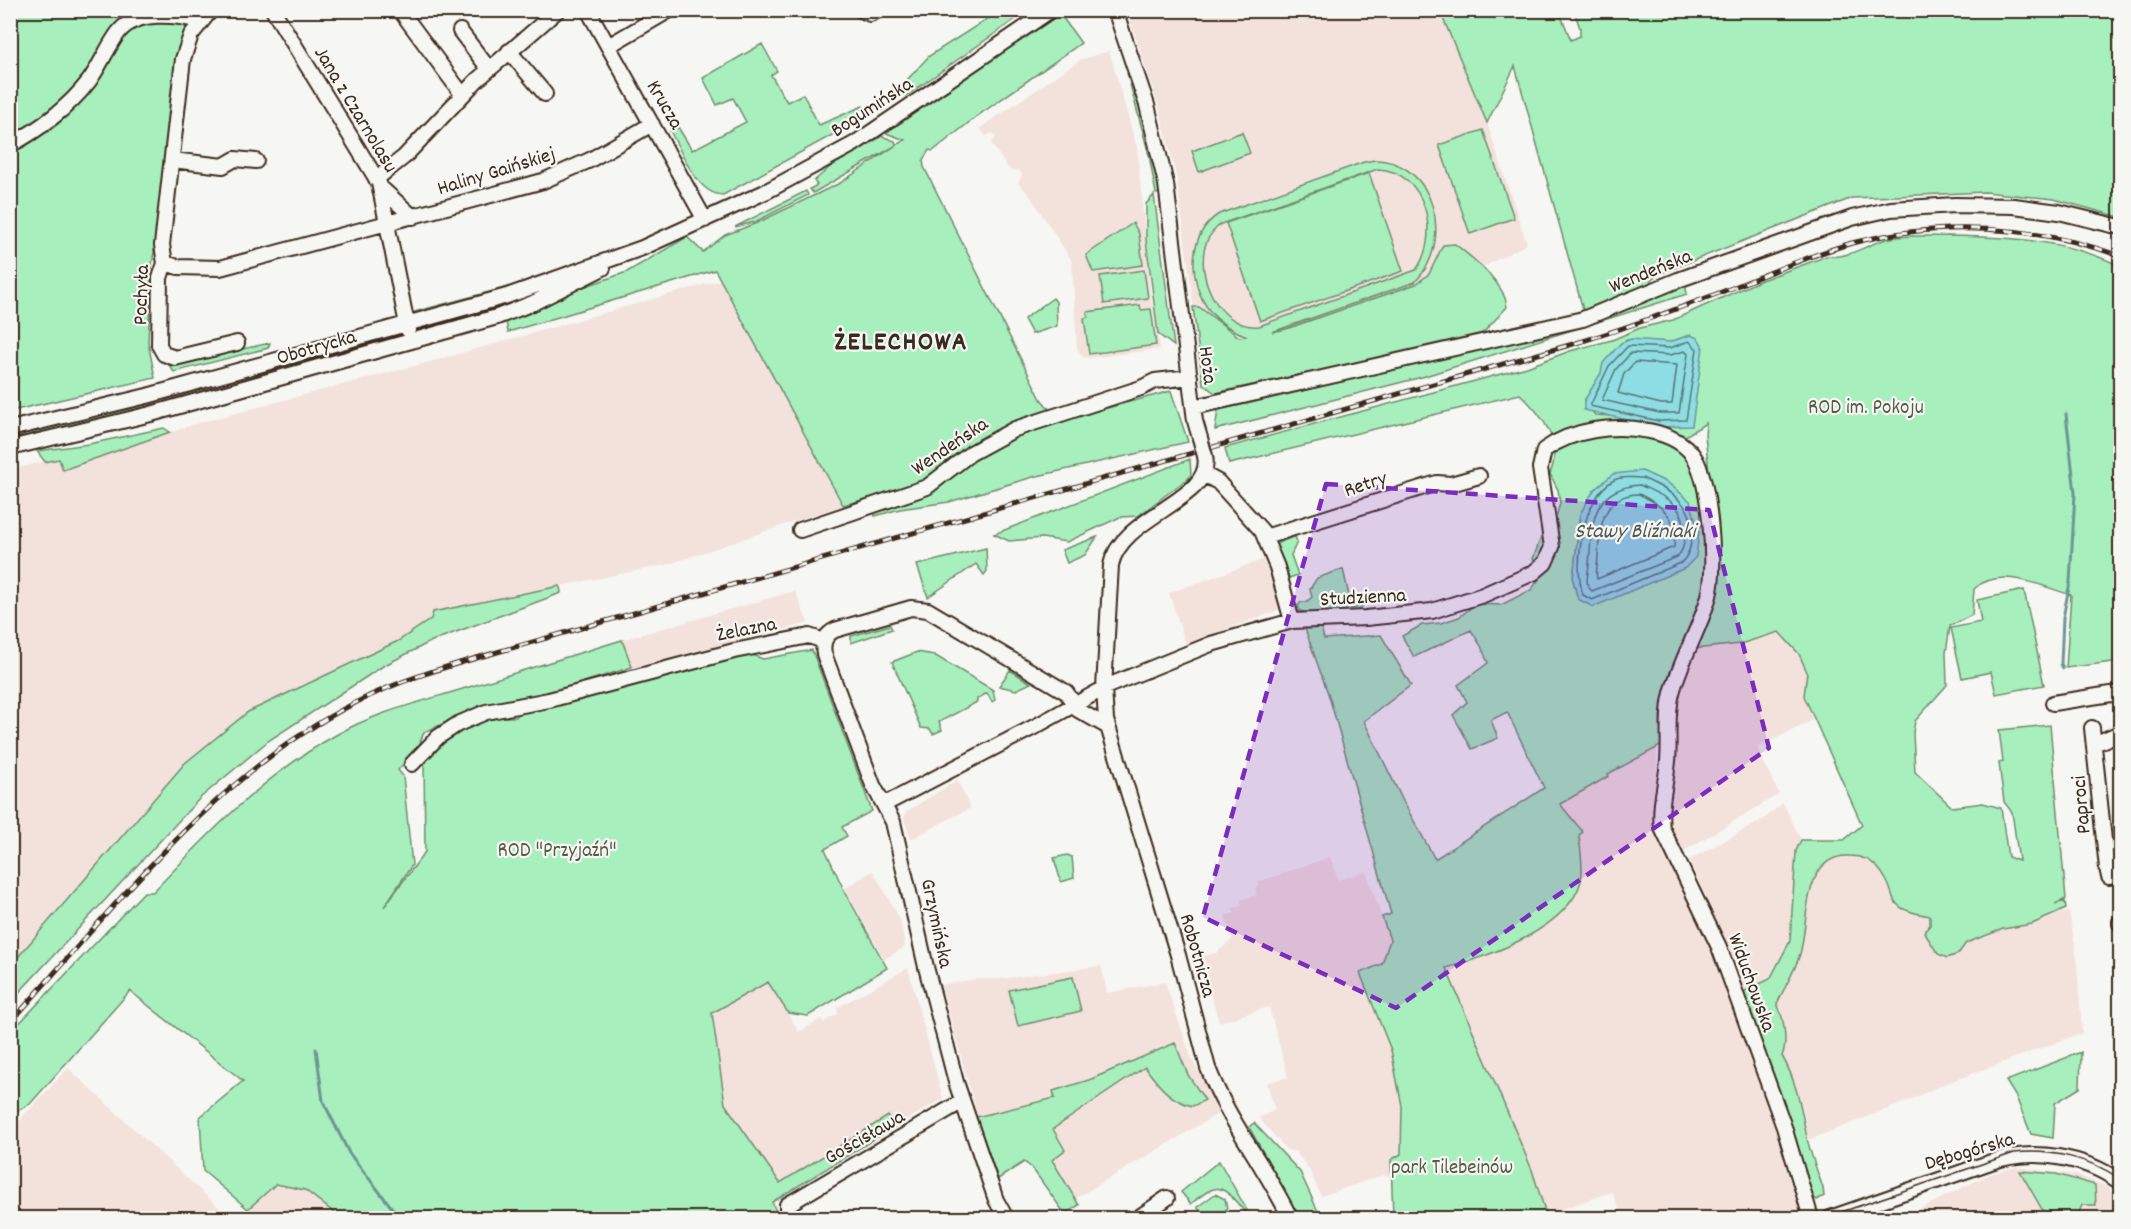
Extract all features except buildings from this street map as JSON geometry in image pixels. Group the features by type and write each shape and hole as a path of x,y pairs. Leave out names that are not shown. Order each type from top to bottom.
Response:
{"street":[{"name":"Jana z Czarnolasu","path":"273,10 378,183 408,323 408,341"},
{"path":"400,10 462,94"},
{"path":"413,217 378,183 462,94 558,10"},
{"name":"Krucza","path":"588,10 705,220"},
{"path":"609,46 670,10"},
{"path":"861,10 870,14 879,10"},
{"name":"Bogumińska","path":"705,220 797,176 854,144 1051,10"},
{"name":"Hoża","path":"1115,10 1144,95 1164,173 1194,407 1205,456 1204,475"},
{"path":"10,145 44,123 80,92 95,72 117,34 127,25 158,16 206,16"},
{"name":"Pochyła","path":"206,16 185,51 162,245 165,263 160,278 159,345 164,354 174,358 237,343"},
{"path":"460,32 489,69"},
{"path":"509,51 545,94"},
{"name":"Haliny Gaińskiej","path":"165,263 178,267 220,268 495,196 553,178 590,160 652,124"},
{"path":"172,160 223,166 235,159 256,160"},
{"name":"Wendeńska","path":"1194,407 1583,319 1678,280 1843,221 1891,209 1955,205 2014,206 2059,212 2121,227"},
{"name":"Obotrycka","path":"10,429 147,396 537,287 592,264 622,256 705,220"},
{"name":"Obotrycka","path":"10,448 152,414 510,312 599,271 622,256"},
{"name":"Wendeńska","path":"800,530 927,488 971,453 1015,429 1141,388 1155,381 1190,376"},
{"name":"Widuchowska","path":"1544,450 1591,431 1634,429 1675,440 1691,452 1699,467 1713,544 1713,580 1703,615 1672,694 1668,763 1660,815 1662,828 1719,947 1784,1127 1811,1218"},
{"name":"Studzienna","path":"885,804 1074,706 1104,688 1185,653 1270,625 1292,621 1390,616 1432,611 1483,595 1540,568 1550,555 1553,541 1540,468 1544,450"},
{"path":"1104,688 1111,565 1114,553 1130,532 1194,488 1204,475 1218,482 1265,537 1292,621"},
{"name":"Retry","path":"1265,537 1437,483 1451,484 1479,476"},
{"path":"824,641 835,630 911,608 928,610 1066,693 1074,706 1108,727"},
{"name":"Żelazna","path":"412,764 438,737 465,720 486,712 549,700 734,651 809,636 824,641"},
{"name":"Grzymińska","path":"824,641 824,654 859,749 897,835 926,967 962,1102 996,1200 1006,1218"},
{"name":"Robotnicza","path":"1104,688 1108,727 1210,1072 1222,1099 1290,1218"},
{"path":"2053,703 2111,694 2121,695"},
{"name":"Paproci","path":"2092,728 2115,876"},
{"path":"2094,744 2121,734"},
{"name":"Gościsława","path":"787,1212 962,1102"},
{"name":"Dębogórska","path":"1830,1218 1991,1162 2018,1155 2076,1161 2096,1167 2121,1182"},
{"path":"1138,1218 1167,1198"}],"highlighted area":[{"path":"1326,484 1709,510 1769,748 1396,1008 1203,917"}],"shaded area":[{"path":"1127,11 1440,11 1487,123 1527,244 1470,274 1413,337 1204,387 1177,179 1159,107"},
{"path":"1109,51 1137,148 1151,299 1160,349 1089,358 1083,357 1077,348 1072,261 1029,194 1018,183 1022,175 1019,170 1012,171 1007,167 991,143 996,138 993,133 986,136 980,128 1080,60"},
{"path":"721,280 843,505 669,564 434,612 431,619 398,641 248,712 185,764 11,965 11,470 59,458 64,470 198,423 426,363"},
{"path":"1265,559 1276,592 1279,610 1186,644 1169,593"},
{"path":"795,591 808,623 643,667 632,667 622,640"},
{"path":"1779,632 1799,654 1807,672 1804,696 1813,720 1757,748 1779,794 1679,854 1666,819 1674,778 1675,701 1694,650 1740,644"},
{"path":"1657,747 1656,816 1723,979 1779,1132 1804,1216 1798,1218 1623,1218 1612,1192 1546,1214 1532,1170 1446,967 1479,959 1538,930 1556,918 1575,894 1580,882 1582,867 1579,835 1583,832 1560,804"},
{"path":"957,780 970,808 911,839 904,819 906,812"},
{"path":"1783,803 1801,840 1795,851 1790,941 1770,980 1743,992 1726,940 1689,860 1764,819"},
{"path":"1844,855 1858,856 1871,861 1880,870 1896,906 1906,912 1930,916 1930,925 1958,954 1966,943 1978,938 2003,929 2032,924 2047,915 2069,912 2076,951 2082,1033 1944,1084 1908,1101 1808,1140 1804,1114 1782,1056 1785,1049 1782,1012 1777,1004 1799,959 1813,883 1818,870 1828,859"},
{"path":"1330,857 1338,880 1366,872 1390,940 1382,965 1360,973 1391,1050 1402,1106 1401,1154 1391,1160 1391,1177 1383,1175 1321,1196 1309,1169 1296,1152 1286,1149 1259,1118 1275,1110 1267,1083 1288,1077 1269,1007 1219,1022 1200,957 1216,953 1232,940 1225,915 1234,914 1233,908 1242,906 1240,900 1257,895 1255,888 1259,886 1258,882"},
{"path":"873,871 900,919 905,947 884,959 845,888"},
{"path":"1101,966 1107,993 1165,982 1192,1060 1221,1112 1076,1198 1052,1160 1025,1155 996,1166 978,1118 941,985"},
{"path":"908,968 943,1099 894,1127 888,1116 780,1183 725,1104 712,1013 768,982 799,1032 821,1019 824,1022 838,1014 837,1008"},
{"path":"68,1068 230,1218 11,1218 11,1130"},
{"path":"2016,1167 2076,1175 2109,1187 2120,1204 2120,1218 1902,1218 1990,1174"},
{"path":"276,1183 305,1190 341,1218 258,1218 248,1209"}],"green space":[{"path":"1001,10 1027,11 906,96 896,92 929,56"},
{"path":"10,11 181,11 187,33 152,265 148,342 155,378 11,411"},
{"path":"1440,11 1559,11 1571,40 1580,36 1580,28 1574,11 2120,11 2120,217 2054,199 1985,192 1852,198 1659,274 1651,279 1650,283 1584,313 1515,66 1487,123"},
{"path":"1060,14 1081,43 976,117 933,151 929,150 923,160 924,167 1041,399 1059,421 1171,391 1188,442 1033,477 949,502 900,509 875,516 870,498 843,505 715,270 508,332 506,322 569,292 627,272 687,237 703,252 725,235 757,223 840,183 895,146 813,193 810,189 817,185 814,181 830,167 882,136 895,141 896,145 905,140 886,133"},
{"path":"762,44 777,71 771,75 787,102 803,94 819,125 863,106 867,116 723,195 714,193 705,188 691,171 670,131 678,127 692,150 746,122 733,98 717,105 703,78"},
{"path":"1127,73 1139,97 1162,193 1156,194 1149,155"},
{"path":"1483,130 1514,218 1470,234 1439,145"},
{"path":"1242,132 1250,153 1199,172 1192,151"},
{"path":"1375,160 1396,164 1412,174 1425,188 1436,226 1434,246 1427,265 1415,282 1272,332 1416,284 1429,274 1443,245 1455,244 1479,264 1501,289 1507,307 1480,336 1215,393 1203,384 1193,307 1199,307 1239,337 1247,336 1222,323 1202,299 1194,273 1196,246 1201,233 1219,214","holes":["1378,169 1394,172 1408,181 1418,193 1428,223 1424,256 1416,270 1259,326 1245,325 1232,319 1213,298 1207,284 1204,255 1207,241 1221,224"]},
{"path":"1369,173 1403,271 1260,321 1226,223"},
{"path":"806,191 808,195 755,222 735,227"},
{"path":"1154,195 1174,346 1158,334 1146,240 1146,204"},
{"path":"1133,223 1139,234 1143,265 1093,272 1086,255"},
{"path":"1893,237 1992,237 2057,245 2099,257 2120,266 2120,661 2066,668 2071,595 2035,583 2009,578 1984,582 1974,589 1972,615 1950,626 1946,653 1947,685 1915,721 1913,733 1915,772 1952,807 1983,803 2001,808 2008,857 2019,861 2012,812 2004,802 1999,763 2003,762 1999,730 2050,725 2066,899 2055,904 2065,901 2066,909 2032,924 2003,929 1966,943 1958,954 1947,958 1938,954 1924,932 1930,925 1930,916 1914,913 1897,905 1885,878 1872,862 1862,857 1850,856 1834,858 1823,866 1815,877 1810,892 1800,954 1777,1004 1784,1030 1785,1044 1782,1056 1794,1084 1809,1147 1823,1188 1824,1196 1817,1200 1812,1196 1743,992 1770,979 1790,941 1796,851 1801,840 1844,840 1862,825 1804,696 1807,672 1799,654 1779,632 1740,644 1685,650 1664,744 1608,774 1609,776 1560,804 1583,832 1579,835 1582,875 1573,898 1561,913 1525,938 1483,956 1446,968 1532,1170 1546,1214 1544,1218 1393,1218 1391,1160 1401,1154 1402,1106 1391,1050 1360,973 1382,964 1390,940 1382,917 1391,914 1329,696 1305,629 1321,627 1324,639 1381,635 1411,685 1364,721 1403,801 1435,859 1544,788 1507,712 1491,720 1498,738 1472,749 1453,715 1467,702 1458,685 1488,663 1471,630 1414,657 1402,636 1422,625 1441,623 1459,617 1476,604 1501,605 1531,590 1543,574 1533,559 1546,524 1557,514 1560,503 1558,490 1550,474 1554,451 1552,440 1543,420 1520,394 1229,464 1225,448 1527,367 1570,351 1612,340 1640,328 1673,320 1759,281 1827,256 1850,254","holes":["1690,335 1658,427 1614,416 1595,415 1584,401 1626,340 1670,342","1706,423 1705,435 1712,500 1682,438","1580,514 1578,599 1573,580"]},
{"path":"1144,270 1148,298 1104,304 1100,276"},
{"path":"530,281 420,313 414,312"},
{"path":"1685,283 1687,294 1422,377 1215,430 1218,410 1337,383 1453,352"},
{"path":"1053,298 1056,302 1057,326 1032,334 1024,319"},
{"path":"1140,305 1141,310 1151,309 1156,345 1089,354 1084,318 1088,317 1087,312"},
{"path":"382,335 384,342 191,396"},
{"path":"270,343 268,348 174,372 169,365"},
{"path":"145,402 147,410 11,442 10,434"},
{"path":"164,428 170,432 63,470 59,459 45,462 37,451 89,444"},
{"path":"1190,459 1191,476 1138,516 1120,517 1067,542 1042,538 1009,541 994,534"},
{"path":"1295,536 1297,542 1291,555 1298,575 1289,578 1276,544"},
{"path":"1097,537 1085,555 1067,563 1062,550"},
{"path":"986,548 987,571 984,575 976,564 928,597 917,565"},
{"path":"1343,569 1350,600 1347,605 1351,609 1362,606 1361,611 1308,613 1300,611 1298,606 1301,602 1306,602 1312,597 1310,589 1317,578"},
{"path":"560,586 561,593 432,641 383,666 268,741 200,798 11,1001 11,965 185,763 248,712 398,641 431,619 433,612"},
{"path":"2024,590 2044,685 1996,694 1991,672 1962,678 1951,628 1981,622 1977,600"},
{"path":"890,625 892,629 851,643 851,636"},
{"name":"ROD \"Przyjaźń\"","path":"622,640 632,667 568,687 477,709 424,732 418,748 398,770 403,776 412,865 384,907 425,852 424,759 432,746 485,717 516,717 522,709 595,695 646,677 747,653 763,659 812,650 872,811 842,827 847,836 825,849 843,888 887,968 808,1016 788,1013 768,982 712,1013 725,1104 780,1183 888,1116 894,1127 772,1202 779,1218 341,1218 305,1190 276,1184 248,1209 203,1171 200,1117 243,1081 130,991 30,1104 11,1114 10,1033 144,892 153,892 238,806 285,768 336,735 379,715"},
{"path":"917,652 934,655 993,690 995,700 992,702 987,693 977,699 977,702 939,722 942,730 933,734 930,729 921,728 892,662"},
{"path":"1010,670 1031,683 1016,690 999,686"},
{"path":"1067,855 1072,857 1074,878 1061,882 1054,858"},
{"path":"1073,977 1081,1011 1018,1026 1009,990"},
{"path":"1175,1043 1188,1075 1205,1100 1193,1106 1185,1104 1160,1086 1145,1067 1053,1129 1065,1150 1052,1160 1079,1205 1065,1214 1032,1168 1024,1162 998,1179 976,1117 1055,1098 1053,1091 1089,1080"},
{"path":"2081,1052 2080,1088 2055,1103 2053,1138 2031,1134 2016,1097 2006,1081"},
{"path":"1254,1123 1300,1172 1321,1218 1300,1218 1249,1127"},
{"path":"1219,1161 1247,1210 1245,1212 1231,1196 1220,1189 1208,1191 1191,1204 1181,1192"},
{"path":"2020,1171 2056,1174 2095,1185 2096,1205 2082,1205 2078,1215 2043,1211"},
{"path":"1215,1194 1225,1199 1227,1208 1222,1215 1207,1218 1197,1207"}],"water":[{"path":"1690,335 1698,338 1703,347 1692,426 1658,427 1584,410 1584,401 1601,373 1603,363 1621,343 1631,339 1670,342"},
{"name":"Stawy Bliźniaki","path":"1642,471 1668,483 1690,501 1699,532 1696,557 1685,568 1593,607 1578,599 1573,580 1580,514 1594,490 1613,474"}],"waterway":[{"path":"2063,668 2061,664 2063,618 2070,582 2075,493 2066,414"},
{"path":"316,1049 323,1101 349,1153 400,1218"}],"tram line":[{"path":"1824,1218 2014,1153 2042,1152 2083,1160 2120,1179"}],"railway":[{"path":"10,1023 128,890 212,805 304,732 372,694 408,680 483,656 1573,344 1653,318 1806,258 1852,243 1919,231 1987,229 2055,238 2120,256"}],"district":[{"name":"ŻELECHOWA","path":"901,340"}],"park label":[{"name":"ROD im. Pokoju","path":"1866,406"},
{"name":"park Tilebeinów","path":"1452,1166"}]}
